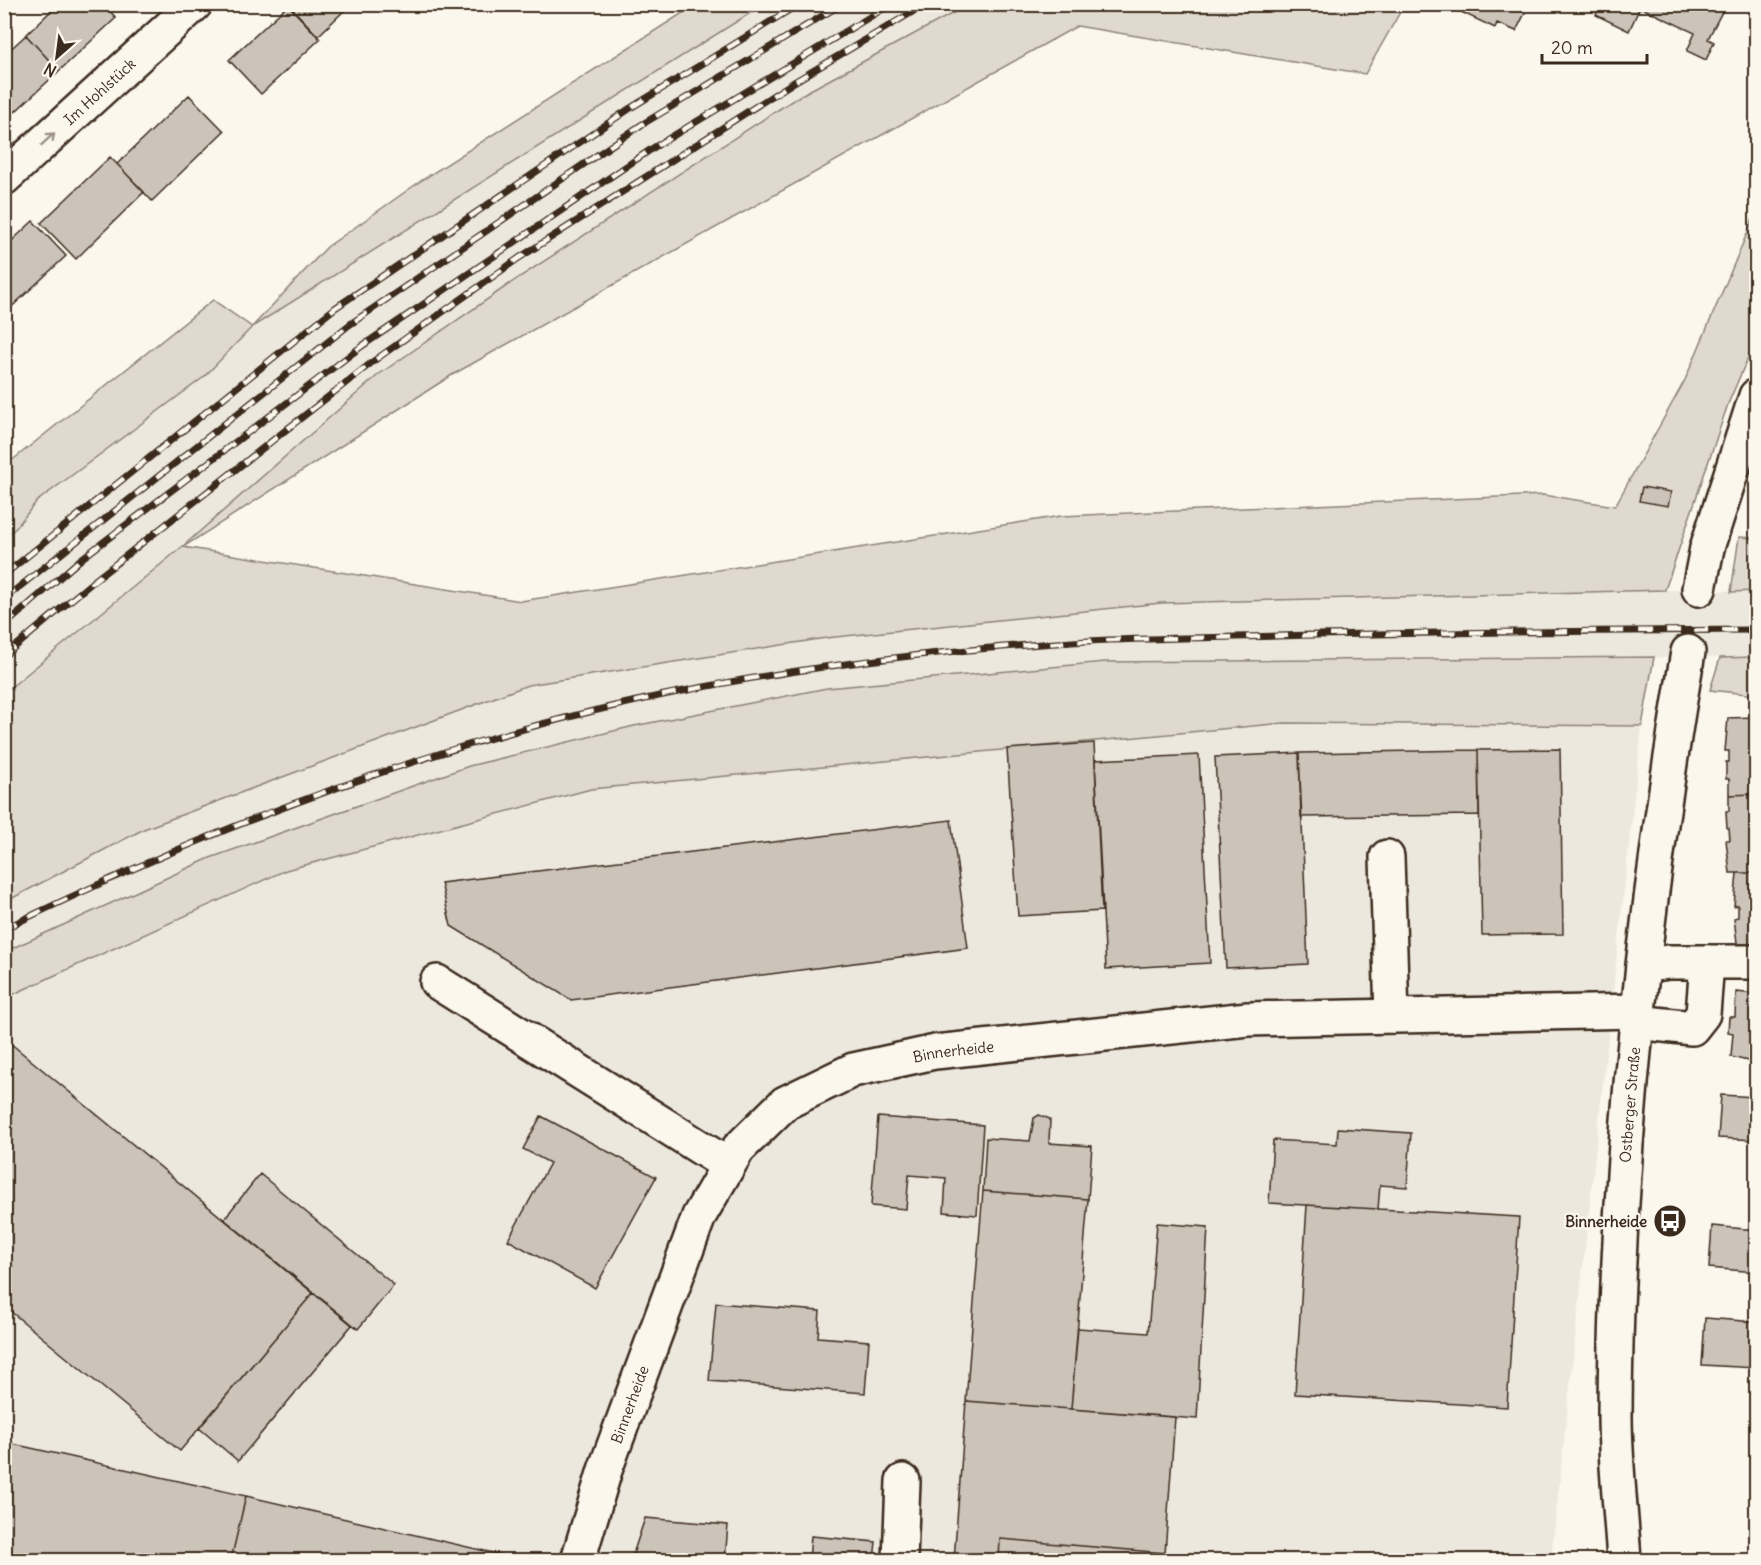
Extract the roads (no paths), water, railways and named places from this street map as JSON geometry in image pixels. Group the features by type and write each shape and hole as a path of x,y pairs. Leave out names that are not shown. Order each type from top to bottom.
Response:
{"street":[{"name":"Im Hohlstück","path":"4,178 195,4"},
{"path":"1699,589 1710,537 1756,396"},
{"name":"Ostberger Straße","path":"1624,1560 1615,1415 1624,1190 1643,966 1659,834 1688,652"},
{"path":"1387,857 1392,1016"},
{"path":"1643,966 1668,962 1756,962"},
{"name":"Binnerheide","path":"578,1560 605,1470 699,1216 738,1149 785,1103 853,1070 934,1052 1248,1019 1392,1016 1637,1017 1692,1028 1703,1014 1707,962"},
{"path":"437,982 728,1165"},
{"path":"900,1560 903,1481"}],"railway":[{"path":"4,575 335,308 629,109 799,4"},
{"path":"4,599 349,325 641,125 842,4"},
{"path":"4,626 81,559 362,346 653,148 891,4"},
{"path":"4,656 95,580 375,360 519,258 794,82 926,4"},
{"path":"4,929 79,893 230,828 385,771 463,746 623,704 796,671 971,650 1088,641 1577,631 1756,630"}],"place":[{"name":"Binnerheide","path":"1670,1221"}]}
